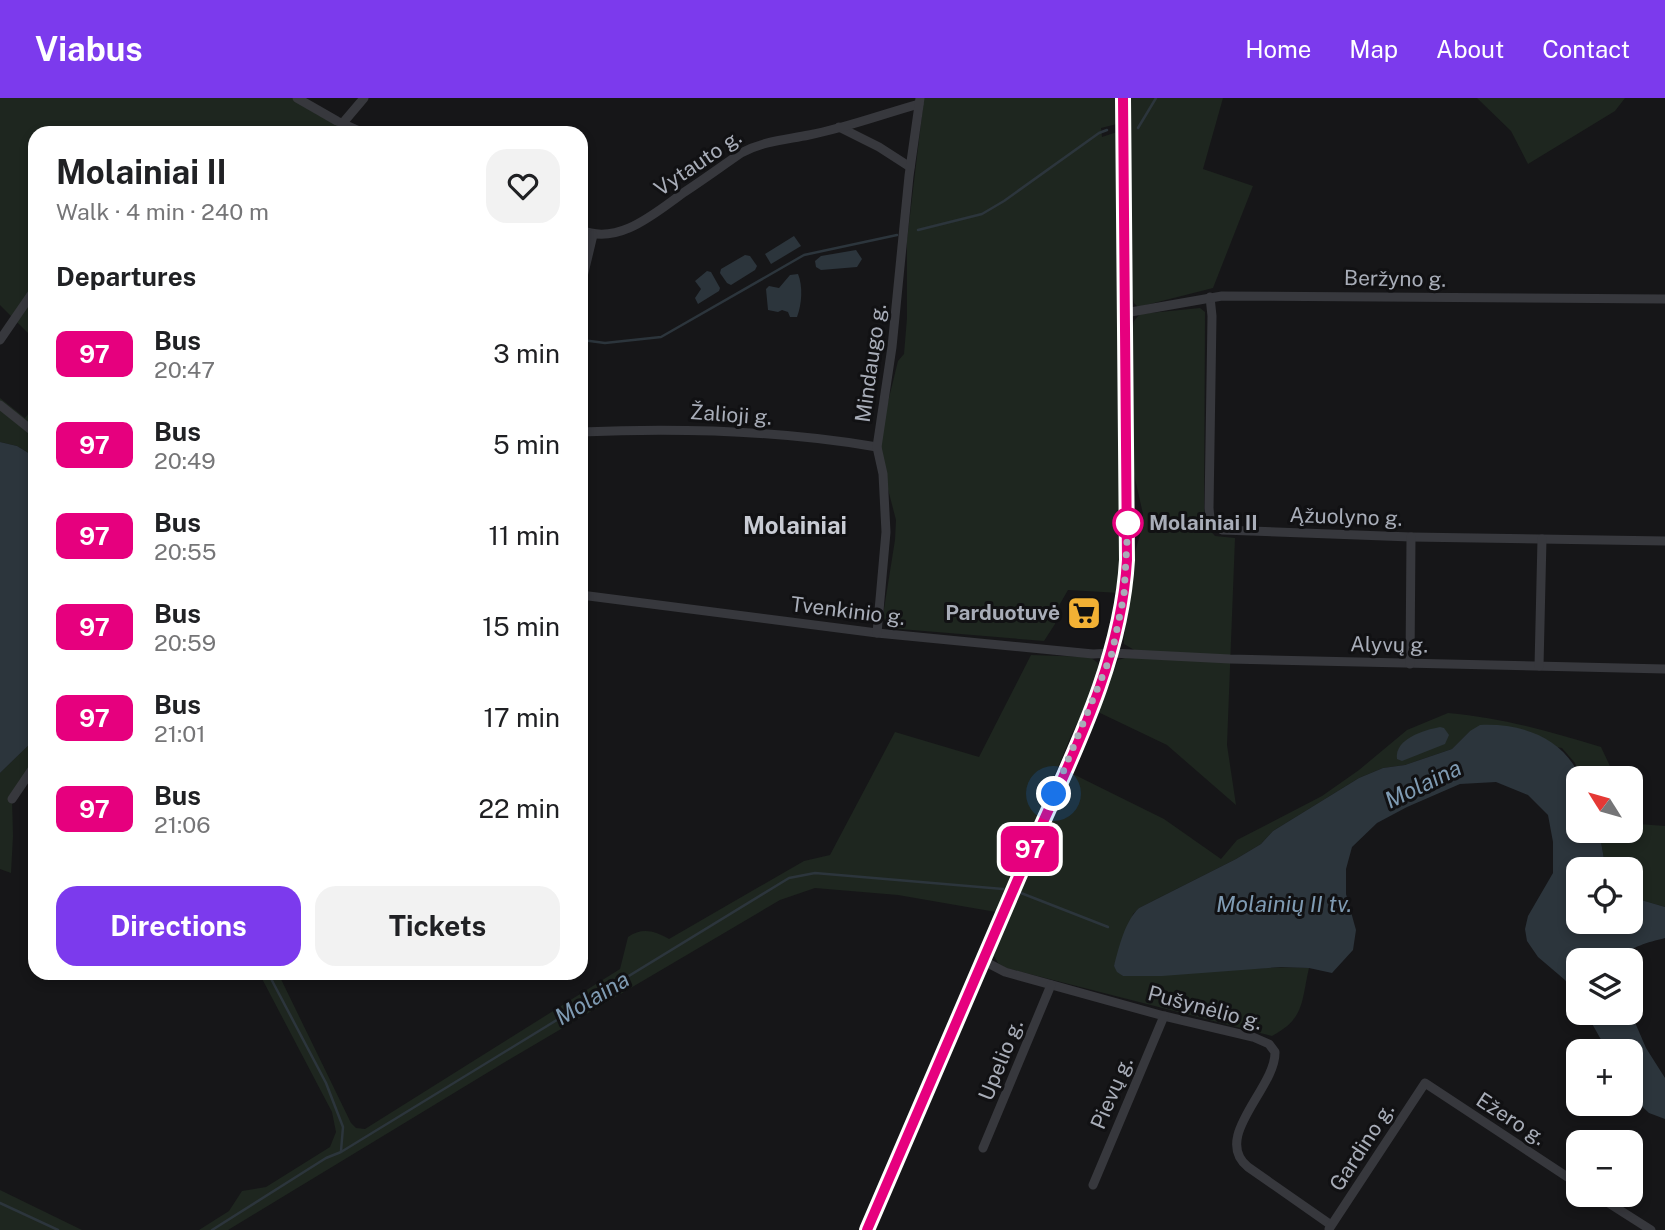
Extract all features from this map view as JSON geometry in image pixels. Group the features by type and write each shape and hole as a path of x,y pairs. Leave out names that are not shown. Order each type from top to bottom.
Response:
{"main road":[{"path":"867,1230 1079,736 1112,653 1122,611 1127,560 1123,98"}],"street":[{"path":"297,98 347,126"},
{"path":"342,124 364,98"},
{"name":"Vytauto g.","path":"593,235 608,234 637,224 757,144 810,135 919,101"},
{"name":"Mindaugo g.","path":"877,634 886,532 883,474 877,447 892,347 919,101"},
{"path":"839,127 879,147 910,167"},
{"path":"588,233 593,235 588,256"},
{"name":"Beržyno g.","path":"1125,313 1210,297 1284,295 1665,299"},
{"name":"Ąžuolyno g.","path":"1210,297 1209,509 1210,519 1222,530 1410,537 1665,541"},
{"path":"0,340 28,299"},
{"path":"0,405 28,427"},
{"name":"Žalioji g.","path":"588,432 668,428 838,440 877,447"},
{"path":"1410,537 1410,664"},
{"path":"1539,666 1542,539"},
{"name":"Tvenkinio g.","path":"588,596 877,634 1093,654 1112,653"},
{"name":"Alyvų g.","path":"1112,653 1230,659 1665,669"},
{"path":"12,799 28,775"},
{"name":"Pušynėlio g.","path":"982,960 1005,972 1264,1041 1273,1048 1273,1066 1241,1128 1235,1142 1236,1152 1248,1167 1330,1228"},
{"name":"Upelio g.","path":"984,1148 1051,985"},
{"name":"Pievų g.","path":"1093,1185 1164,1016"},
{"name":"Gardino g.","path":"1330,1228 1425,1083"},
{"name":"Ežero g.","path":"1425,1083 1566,1176"},
{"path":"1615,1207 1651,1230"}],"shaded area":[{"path":"0,98 292,98 341,126 28,126 28,333 0,305"},
{"path":"924,98 1117,98 1117,124 1101,128 1102,137 1117,132 1122,547 1120,593 1068,590 1057,609 1055,624 1044,641 888,628 883,615 896,520 877,447 898,361 904,354 907,240"},
{"path":"1129,98 1223,98 1203,169 1253,186 1213,288 1138,307 1134,303 1132,292"},
{"path":"1477,98 1625,98 1615,111 1528,164 1511,131"},
{"path":"1200,308 1205,312 1204,524 1215,536 1235,538 1227,745 1236,805 1167,745 1098,712 1118,660 1136,651 1124,644 1135,552 1143,514 1134,474 1134,321 1140,314"},
{"path":"0,398 25,418 28,414 28,453 17,446 0,442"},
{"path":"1031,655 1090,657 1098,663 1092,694 1072,733 996,912 898,895 815,888 780,900 228,1230 199,1230 229,1211 242,1191 266,1187 330,1147 336,1132 332,1112 263,980 281,980 351,1123 356,1128 365,1129 620,969 628,937 633,934 648,931 669,939 804,861 830,855 895,732 979,757"},
{"path":"1448,713 1488,718 1601,747 1610,766 1576,766 1562,748 1470,731 1452,749 1405,765 1383,768 1359,778 1273,831 1261,844 1139,908 1133,914 1114,966 1123,976 1309,968 1296,1016 1291,1023 1272,1036 1006,968 998,963 994,956 1001,933 1071,773 1164,819 1221,859 1237,840 1322,796 1359,770 1407,730"},
{"path":"28,746 28,775 12,799 11,873 0,869 0,773"},
{"path":"1643,824 1665,826 1665,907 1643,901 1643,857 1604,857 1601,844 1643,844"},
{"path":"0,1190 82,1230 0,1230"}],"water":[{"path":"794,236 801,246 771,264 765,254"},
{"path":"856,250 862,259 857,267 821,270 816,267 815,261 821,256"},
{"path":"745,255 750,256 757,266 755,270 731,285 727,283 720,273 721,269"},
{"path":"707,271 711,272 720,288 698,304 695,298 701,289 695,281"},
{"path":"798,274 801,295 797,317 790,317 788,312 782,310 768,310 766,289 769,286 779,288 790,275"},
{"path":"0,442 17,446 28,453 28,746 0,773"},
{"name":"Molainių II tv.","path":"1480,725 1526,730 1553,743 1574,766 1566,766 1566,844 1601,844 1604,857 1566,857 1566,934 1643,934 1643,901 1665,907 1665,938 1635,948 1566,948 1566,982 1538,957 1527,941 1525,929 1528,916 1553,873 1553,842 1548,815 1528,795 1496,782 1460,784 1377,823 1352,847 1346,869 1346,894 1356,930 1353,950 1332,973 1309,968 1281,967 1162,976 1123,976 1117,972 1114,966 1123,935 1139,908 1236,859 1261,844 1273,831 1359,778 1383,768 1405,765 1452,749"},
{"path":"1440,727 1449,735 1445,744 1402,761 1397,759 1397,752 1405,741 1426,730"},
{"path":"1593,1025 1636,1025 1642,1039 1601,1039"},
{"path":"1643,1041 1665,1078 1665,1119 1649,1113 1643,1107"}],"waterway":[{"path":"1138,128 1156,98"},
{"path":"918,230 982,214 1107,130"},
{"path":"588,341 605,343 661,337 804,255 897,235"},
{"name":"Molaina","path":"212,1230 789,878 815,873 1003,889"},
{"name":"Molaina","path":"1021,893 1108,927"},
{"path":"272,980 326,1083 343,1127 341,1151"},
{"name":"Molaina","path":"0,1203 58,1230"}],"bus line":[{"name":"97","path":"867,1230 1079,736 1112,653 1122,611 1128,523 1123,98"}],"place":[{"name":"Molainiai II","path":"1128,523"},
{"name":"Parduotuvė","path":"1084,613"}],"district":[{"name":"Molainiai","path":"795,526"}],"route":[{"path":"1054,794 1112,653 1124,595 1128,523"}]}
